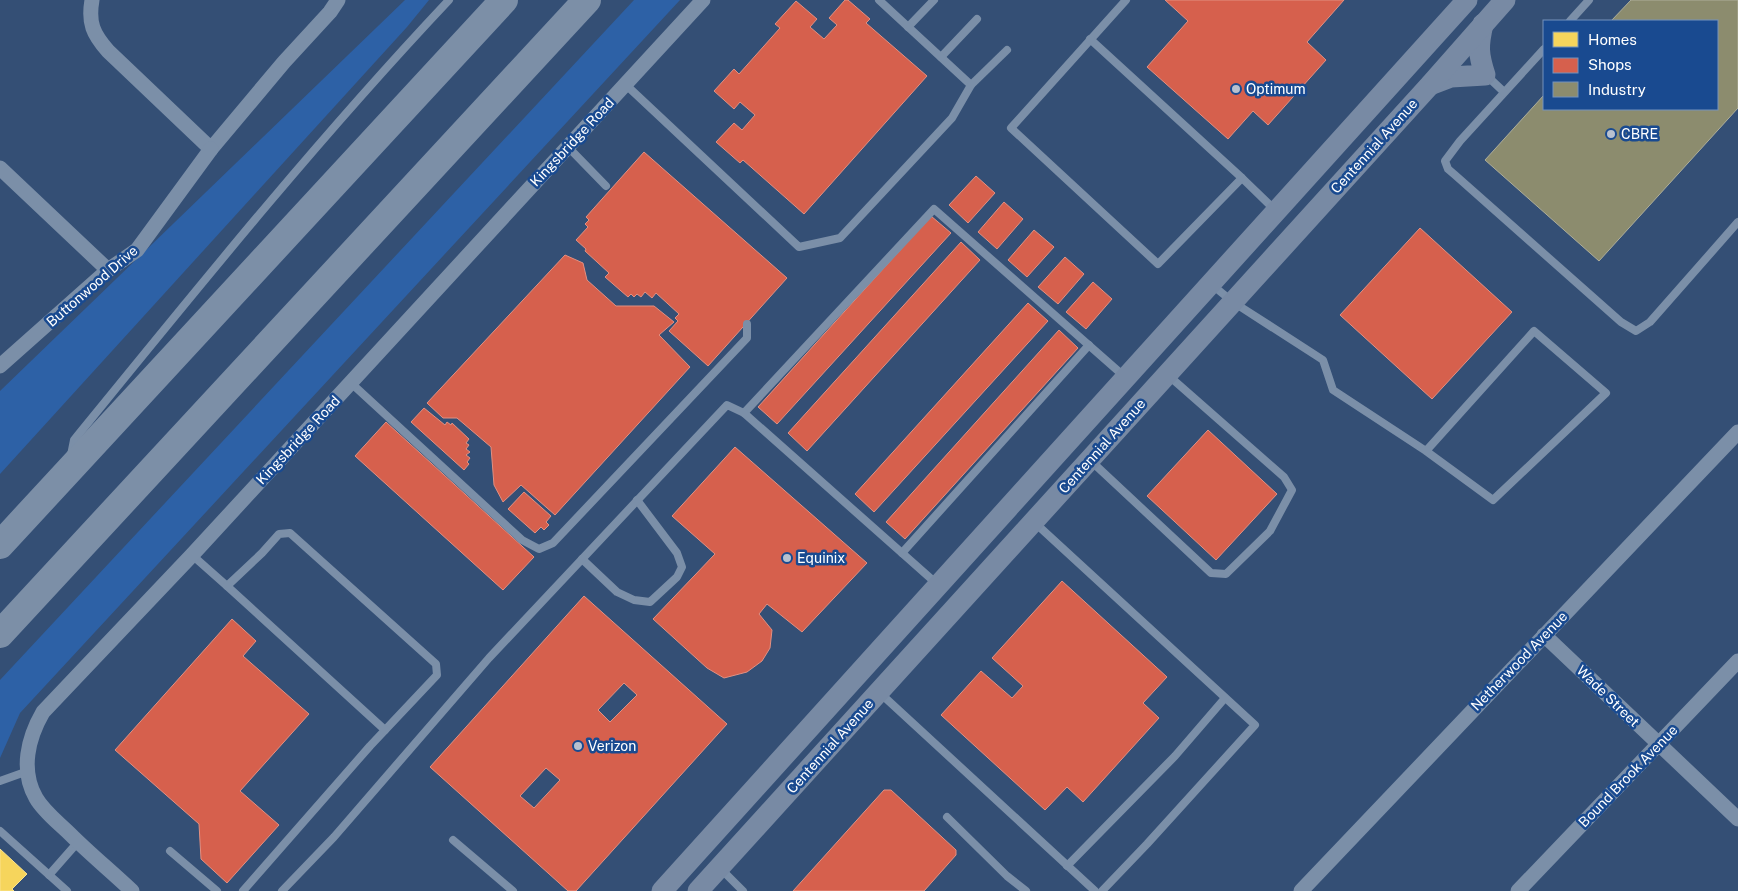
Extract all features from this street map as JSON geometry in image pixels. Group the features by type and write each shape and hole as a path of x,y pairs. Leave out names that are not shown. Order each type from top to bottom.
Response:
{"highway":[{"path":"0,545 504,0"},
{"path":"0,634 587,0"}],"main road":[{"name":"Centennial Avenue","path":"662,891 1467,0"},
{"name":"Centennial Avenue","path":"698,891 1505,0"},
{"path":"1430,85 1451,77 1485,75 1478,43 1484,23"}],"street":[{"path":"92,0 90,12 92,27 98,40 211,149"},
{"name":"Buttonwood Drive","path":"0,366 108,270 137,250 211,149 284,62 330,12 338,0"},
{"name":"Kingsbridge Road","path":"130,890 49,814 36,799 31,785 26,753 34,726 43,712 192,555 703,0"},
{"path":"0,168 108,270"},
{"name":"Netherwood Avenue","path":"1301,891 1738,432"},
{"name":"Wade Street","path":"1544,635 1738,819"},
{"name":"Bound Brook Avenue","path":"1518,891 1738,661"}],"lane":[{"path":"67,472 74,440 86,425 280,190 449,0"},
{"path":"908,27 934,0"},
{"path":"1126,0 1012,128 1158,264 1242,178"},
{"path":"1571,20 1589,0"},
{"path":"881,1 971,85"},
{"path":"941,57 977,19"},
{"path":"1090,39 1276,211"},
{"path":"625,84 799,247 840,238 952,118 971,85 1007,50"},
{"path":"1543,50 1445,161 1448,169 1621,322 1636,331 1650,322 1738,222"},
{"path":"1485,75 1504,92"},
{"path":"568,147 606,186"},
{"path":"744,413 934,209 1126,378"},
{"path":"1211,284 1233,302 1323,360 1333,390 1426,451 1493,500 1606,394 1534,331 1426,451"},
{"path":"351,382 522,540 539,549 553,543 747,338 747,324"},
{"path":"902,553 1089,345"},
{"path":"1090,460 1211,573 1226,574 1270,531 1292,490 1284,477 1167,374"},
{"path":"282,891 334,837 489,658 727,405 744,413 938,586"},
{"path":"582,559 618,592 634,600 650,602 677,577 682,568 677,553 637,500"},
{"path":"1033,522 1255,725 1102,891"},
{"path":"227,586 279,534 290,533 436,664 437,675 385,730 242,891"},
{"path":"192,555 385,730"},
{"path":"879,692 1095,891"},
{"path":"1067,866 1175,756 1224,698"},
{"path":"0,781 28,771"},
{"path":"947,817 1007,876 1026,891"},
{"path":"0,831 67,891"},
{"path":"453,840 513,891"},
{"path":"48,875 78,842"},
{"path":"170,851 217,891"},
{"path":"720,867 743,891"}],"shaded area":[{"path":"405,0 429,0 407,27 0,474 0,391"},
{"path":"634,0 680,0 20,713 0,758 0,680"}],"building: Homes":[{"path":"0,849 27,874 12,889 14,891 0,891"}],"building: Shops":[{"path":"845,0 848,0 870,19 866,23 927,76 804,214 743,160 740,163 716,142 734,123 742,130 755,115 740,102 734,109 714,91 734,69 739,74 780,28 775,24 796,1 817,19 810,27 824,39 837,25 829,18"},
{"name":"Optimum","path":"1165,0 1344,0 1307,42 1326,60 1268,125 1253,111 1228,139 1147,67 1188,21"},
{"path":"644,152 787,278 708,366 669,331 678,321 675,318 679,314 656,293 652,298 645,292 641,297 637,294 634,297 631,294 628,297 605,277 609,273 576,240 588,227 585,224 589,220 586,217"},
{"path":"976,176 995,193 968,223 949,205"},
{"path":"1004,202 1023,219 997,249 978,232"},
{"path":"931,216 951,233 777,424 758,407"},
{"path":"1420,228 1512,312 1432,399 1340,315"},
{"path":"1034,230 1054,247 1027,277 1008,260"},
{"path":"961,242 980,260 807,451 788,433"},
{"path":"565,255 583,263 587,280 616,306 654,306 674,322 659,335 690,367 555,515 521,485 503,502 494,485 491,447 457,418 443,418 427,403"},
{"path":"1065,257 1084,274 1058,304 1038,287"},
{"path":"1093,282 1112,299 1086,329 1066,312"},
{"path":"1028,303 1048,321 874,512 855,494"},
{"path":"1059,330 1078,348 905,539 886,522"},
{"path":"424,408 445,425 447,422 451,425 452,423 469,439 466,443 469,445 466,449 470,452 466,455 470,458 467,462 469,464 464,470 411,422"},
{"path":"386,422 534,557 503,590 355,456"},
{"path":"1208,430 1277,494 1216,560 1147,496"},
{"name":"Equinix","path":"735,447 867,563 802,632 767,604 759,614 772,630 770,648 762,661 747,672 724,678 707,668 653,619 715,554 672,516"},
{"path":"524,492 551,516 546,522 549,525 544,530 541,527 535,533 508,509"},
{"path":"1062,581 1167,677 1143,703 1159,718 1083,802 1067,787 1045,810 941,715 981,671 1012,698 1023,686 992,658"},
{"name":"Verizon","path":"584,596 727,724 576,891 568,891 430,767","holes":["624,683 637,695 610,722 598,710","546,768 560,780 534,808 520,796"]},
{"path":"232,619 256,641 243,656 309,714 240,791 279,825 227,883 201,859 199,824 115,750"},
{"path":"884,790 891,790 956,850 956,855 924,891 793,891"}],"building: Industry":[{"name":"CBRE","path":"1631,0 1738,0 1738,108 1599,261 1485,160 1543,96 1543,110 1718,110 1718,20 1612,20"}],"place":[{"name":"Optimum","path":"1236,89"},
{"name":"CBRE","path":"1611,134"},
{"name":"Equinix","path":"787,558"},
{"name":"Verizon","path":"578,746"}]}
